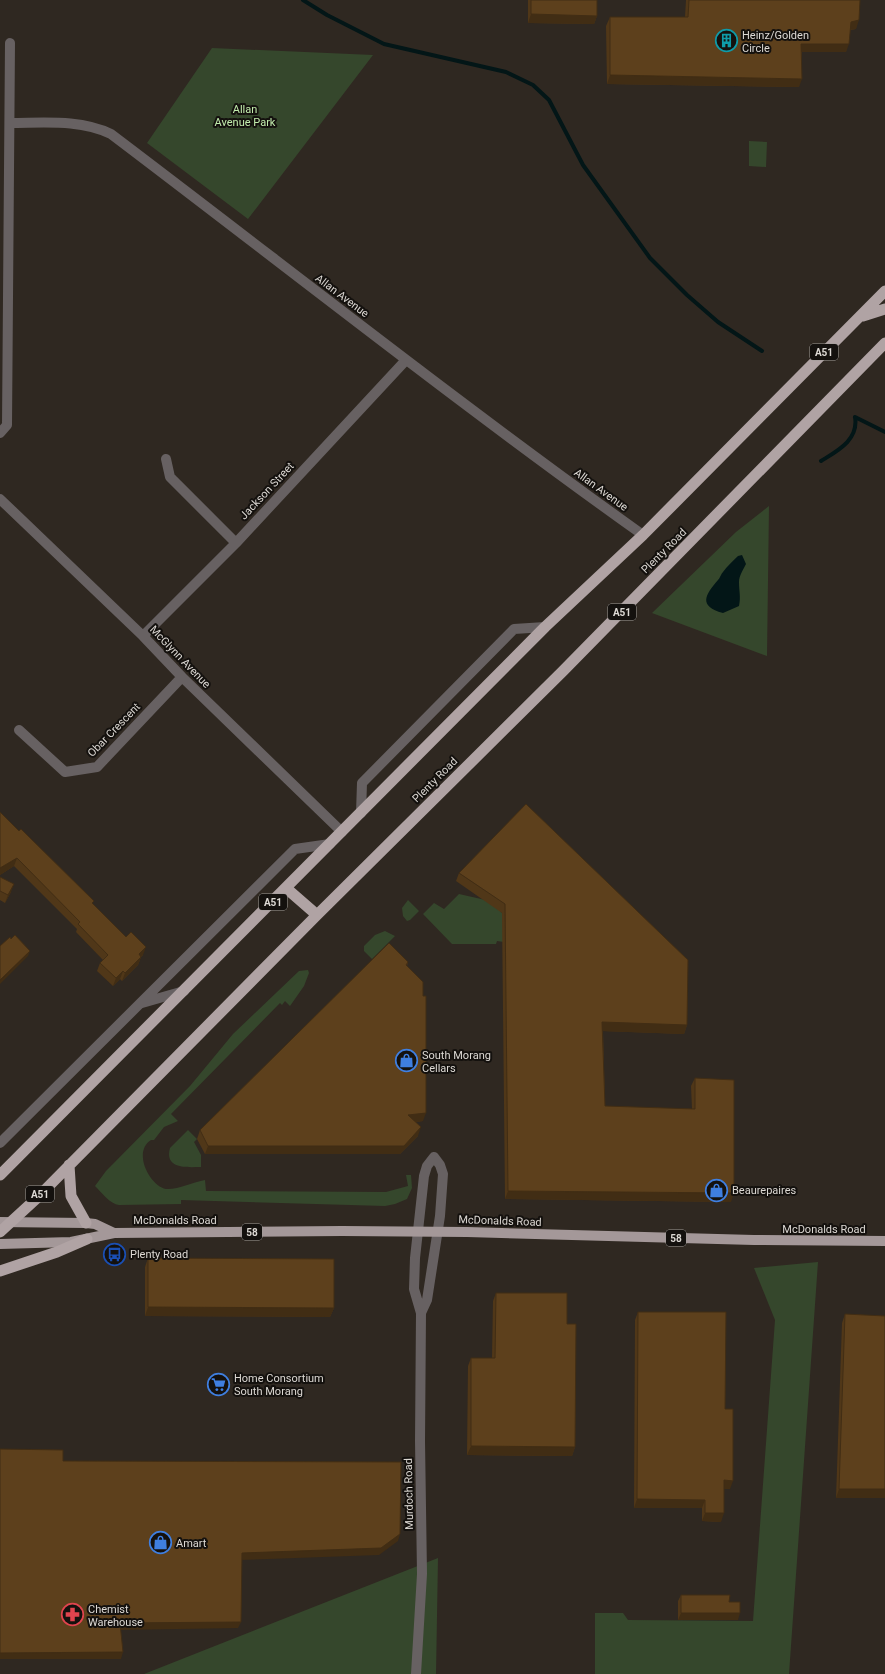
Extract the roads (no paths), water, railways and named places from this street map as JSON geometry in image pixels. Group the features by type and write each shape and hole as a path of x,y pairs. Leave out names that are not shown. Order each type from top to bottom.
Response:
{"highway":[{"name":"A51","path":"0,1176 545,627 643,535 885,291"},
{"path":"857,319 885,309"},
{"name":"Plenty Road","path":"0,1232 5,1222 37,1198 317,915 563,672 885,344"},
{"path":"286,888 317,915"},
{"path":"69,1165 71,1196 86,1223"},
{"path":"0,1271 57,1252 87,1239"}],"main road":[{"name":"McDonalds Road","path":"5,1222 86,1223 95,1224 114,1233"},
{"name":"McDonalds Road","path":"0,1244 71,1242 114,1233 418,1231 754,1240 885,1241"}],"street":[{"path":"0,433 7,425 10,43"},
{"name":"Allan Avenue","path":"10,123 78,124 98,128 111,134 406,360 596,503 643,535"},
{"name":"Jackson Street","path":"143,636 236,543 406,360"},
{"path":"166,458 170,476 236,543"},
{"name":"McGlynn Avenue","path":"0,499 143,636 182,677 342,832"},
{"path":"361,813 362,783 514,629 545,627"},
{"name":"Obar Crescent","path":"19,730 65,772 96,767 182,677"},
{"path":"0,1143 295,849 330,844"},
{"path":"140,1003 184,992"},
{"name":"Murdoch Road","path":"416,1674 422,1574 420,1433 421,1313 414,1289 424,1176 427,1166 434,1157 440,1165 442,1174 438,1232 427,1300 421,1313"}],"waterway":[{"path":"303,0 327,15 384,44 506,72 533,85 549,100 583,165 650,258 687,295 718,322 762,351"},
{"path":"855,417 885,432"},
{"path":"821,461 846,444 854,432 855,417"}],"place":[{"name":"Heinz/Golden Circle","path":"727,41"},
{"name":"South Morang Cellars","path":"407,1061"},
{"name":"Beaurepaires","path":"716,1190"},
{"name":"Plenty Road","path":"114,1254"},
{"name":"Home Consortium South Morang","path":"219,1384"},
{"name":"Amart","path":"161,1543"},
{"name":"Chemist Warehouse","path":"72,1615"}],"park label":[{"name":"Allan Avenue Park","path":"245,115"}]}
